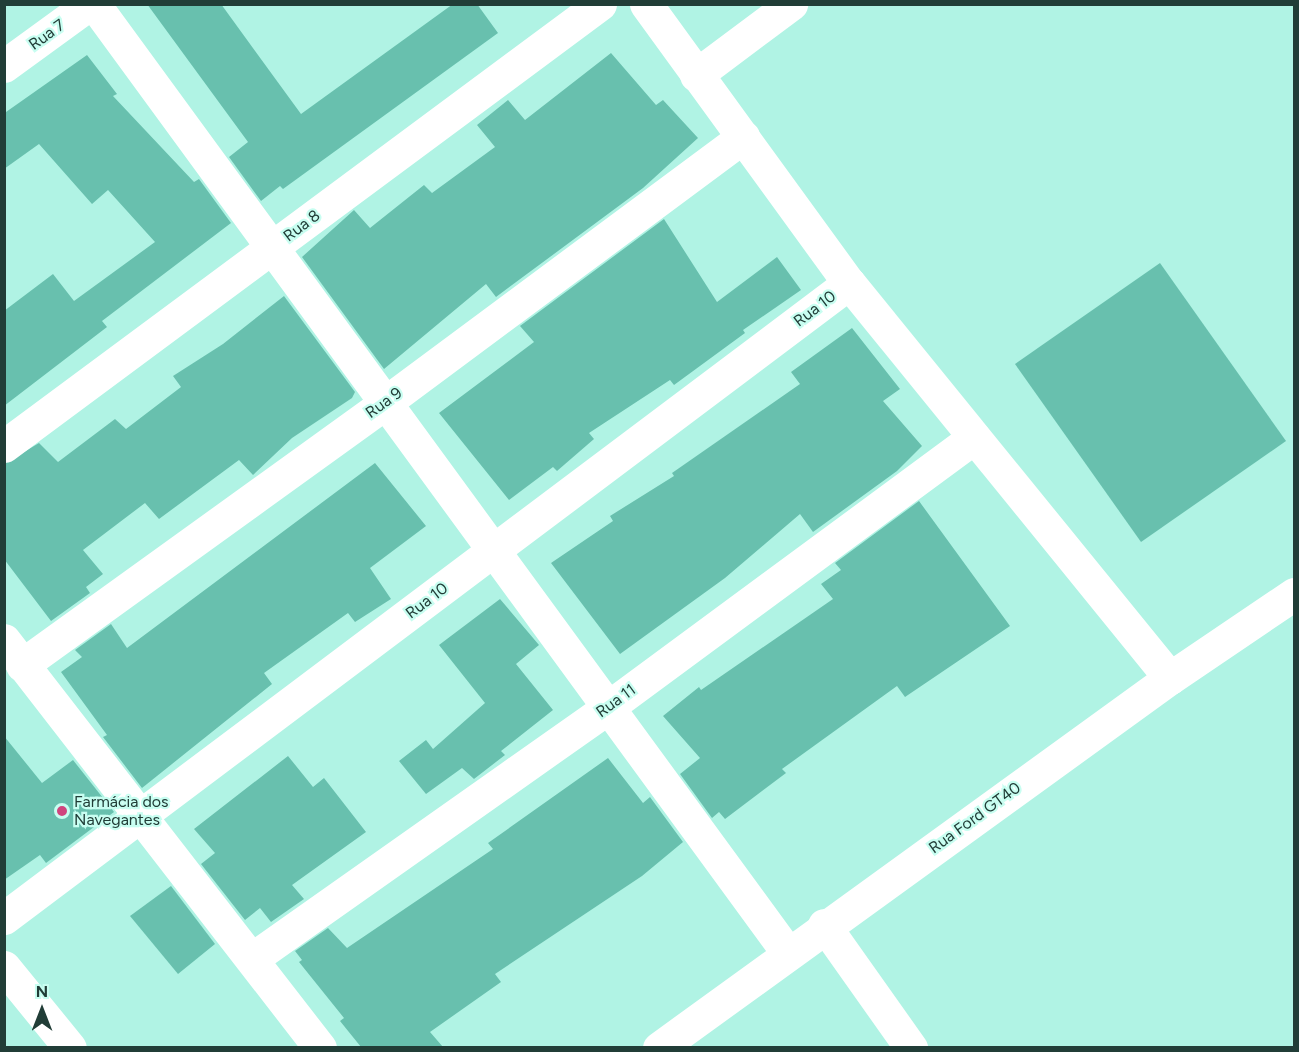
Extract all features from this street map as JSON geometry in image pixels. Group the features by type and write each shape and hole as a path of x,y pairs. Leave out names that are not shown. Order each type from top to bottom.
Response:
{"street":[{"name":"Rua 7","path":"4,66 92,4"},
{"path":"92,4 495,550 607,708 787,952"},
{"name":"Rua 8","path":"4,446 600,4"},
{"path":"646,4 849,283 1170,678"},
{"path":"696,75 791,4"},
{"name":"Rua 9","path":"13,653 386,402 744,137"},
{"name":"Rua 10","path":"4,918 849,283"},
{"name":"Rua 11","path":"253,958 607,708 974,437"},
{"name":"Rua Ford GT40","path":"659,1047 787,952 1170,678 1294,594"},
{"path":"13,653 253,958 320,1047"},
{"path":"824,926 911,1047"},
{"path":"4,967 70,1047"}],"building":[{"path":"147,4 221,4 301,114 453,4 477,4 498,33 283,189 280,186 261,201 229,157 248,142"},
{"path":"611,53 656,105 663,100 698,138 643,188 496,297 486,284 384,369 302,257 354,210 370,228 424,185 432,193 495,147 477,125 508,100 525,120"},
{"path":"87,55 117,94 113,96 194,182 199,179 231,223 102,321 107,327 4,406 4,311 53,274 74,301 155,242 108,190 92,204 39,144 4,169 6,112"},
{"path":"664,219 717,302 777,257 801,290 743,330 745,333 674,385 670,380 589,433 594,439 557,471 553,467 509,500 439,413 534,342 520,326"},
{"path":"1160,263 1286,441 1141,542 1015,364"},
{"path":"284,296 355,392 352,398 292,438 253,475 239,460 159,519 145,503 83,550 103,574 86,587 90,593 51,621 4,559 4,464 39,443 58,462 115,419 126,429 181,387 173,376 223,344"},
{"path":"852,328 900,389 883,401 922,446 897,471 813,532 800,514 725,578 620,654 551,563 613,521 610,516 674,476 672,473 800,384 791,372"},
{"path":"375,463 426,526 370,568 391,599 355,622 348,613 264,673 272,684 142,788 103,737 107,735 61,672 82,657 75,650 111,624 127,648"},
{"path":"919,501 1010,626 905,697 897,686 782,769 786,773 725,819 719,812 712,818 680,774 700,758 663,716 699,687 701,690 833,599 821,584 841,570 835,563"},
{"path":"500,599 539,645 516,664 553,710 501,751 505,755 474,779 462,768 426,794 399,761 426,740 433,749 485,703 439,645"},
{"name":"Farmácia dos Navegantes","path":"4,736 42,783 73,760 114,812 46,863 40,855 4,880"},
{"path":"288,756 313,787 324,778 366,832 292,885 304,899 271,922 260,908 245,920 201,864 215,853 194,829"},
{"path":"608,758 643,803 650,797 683,842 642,876 495,974 501,982 430,1032 443,1047 361,1047 340,1021 344,1018 299,962 302,960 295,951 328,928 347,948 493,849 488,843"},
{"path":"171,886 215,944 178,974 130,916"}],"place":[{"name":"Farmácia dos Navegantes","path":"62,811"}]}
